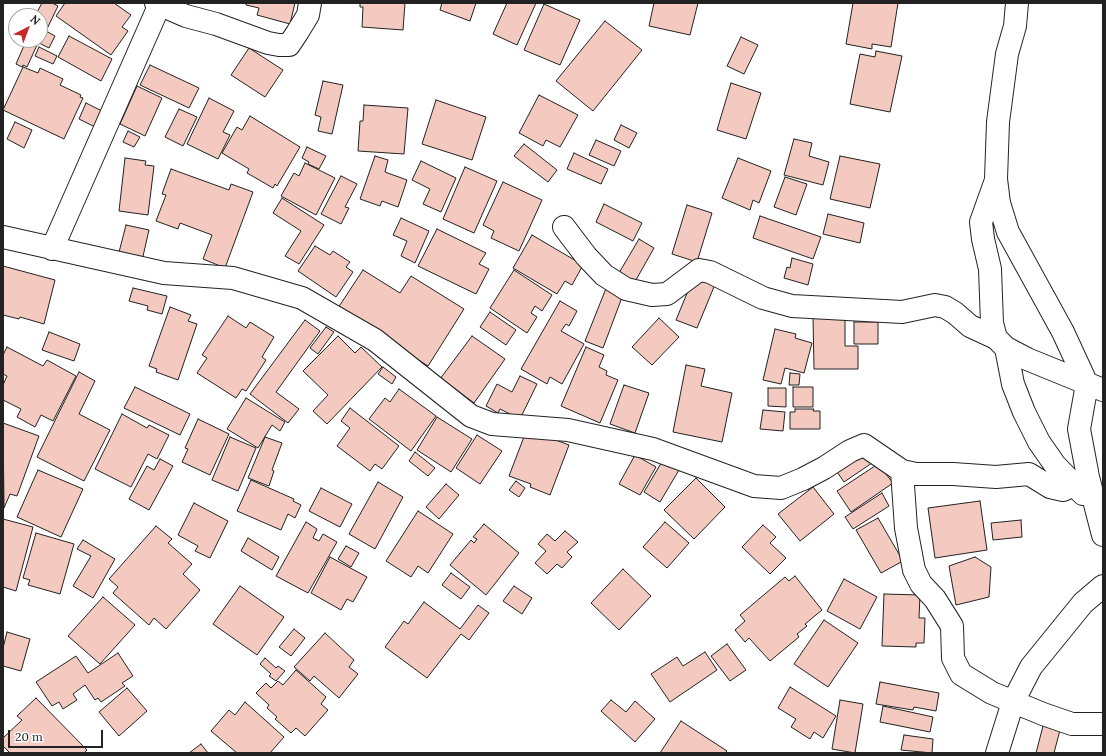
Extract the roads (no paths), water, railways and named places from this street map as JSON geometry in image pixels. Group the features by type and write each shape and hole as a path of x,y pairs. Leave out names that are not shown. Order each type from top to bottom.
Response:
{"street":[{"path":"52,249 157,4 186,16 216,24 279,46 289,45 308,15 310,3"},
{"path":"1017,3 1015,26 1007,54 998,122 996,179 999,203 1008,232 1095,387"},
{"path":"996,179 981,222 990,270 992,323 1001,343 1024,412 1039,442 1055,465 1095,505"},
{"path":"564,227 586,256 604,275 626,289 652,295 667,294 676,289 686,279 699,270 710,272 763,298 792,306 902,312 934,305 940,306 955,313 970,326 1027,359 1095,387"},
{"path":"3,237 164,273 233,278 302,298 375,340 471,416 492,424 568,430 653,449 754,486 781,488 803,479 824,468 850,451 864,445 902,471 916,474 996,476 1029,474 1050,487 1063,490 1074,485"},
{"path":"1095,387 1079,429 1103,535"},
{"path":"902,471 906,528 914,570 921,584 935,599 952,626 953,658 961,674 992,693 1072,724 1103,724"},
{"path":"997,753 1013,702 1031,667 1047,645 1083,603 1103,586"}]}
